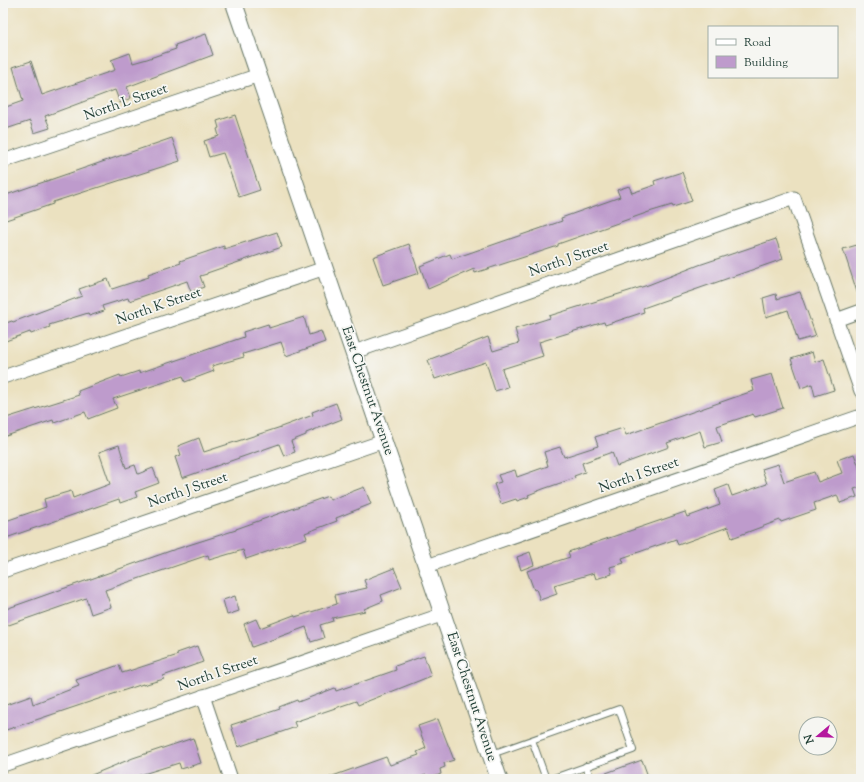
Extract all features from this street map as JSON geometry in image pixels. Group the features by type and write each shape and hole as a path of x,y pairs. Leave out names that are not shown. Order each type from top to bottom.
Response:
{"street":[{"name":"East Chestnut Avenue","path":"234,3 326,268 499,779"},
{"name":"North L Street","path":"3,161 259,75"},
{"name":"North J Street","path":"354,352 794,198 836,320"},
{"name":"North K Street","path":"3,377 326,268"},
{"path":"861,311 836,320 861,391"},
{"name":"North I Street","path":"427,566 861,416"},
{"name":"North J Street","path":"3,571 384,441"},
{"name":"North I Street","path":"3,765 444,614"},
{"path":"203,696 231,779"}],"lane":[{"path":"490,754 619,709 633,750 551,779"},
{"path":"532,740 546,779"},
{"path":"586,766 591,779"}],"building":[{"path":"206,34 213,55 127,87 131,98 120,103 115,90 45,116 50,128 34,133 30,121 3,130 3,108 23,101 13,67 31,61 42,95 115,70 111,60 130,53 133,63 176,49 175,45"},
{"path":"235,115 260,190 239,197 223,153 209,157 204,141 219,136 217,121"},
{"path":"172,138 180,161 53,202 53,204 3,221 3,196"},
{"path":"682,172 692,201 649,212 558,244 558,246 475,273 474,269 428,289 420,266 450,254 452,259 562,221 561,218 620,197 617,190 629,186 632,193 655,185 654,181"},
{"path":"277,232 282,247 200,276 204,287 191,292 187,281 129,301 128,298 102,306 104,311 89,316 88,313 49,325 50,327 31,334 30,332 3,342 3,324 13,322 82,296 79,289 108,279 112,289 149,277 148,274 181,263 180,261 224,246 224,249"},
{"path":"776,239 783,259 643,308 644,312 605,325 604,322 539,342 543,356 502,369 508,387 495,391 486,362 435,379 428,360 488,337 493,351 519,343 515,329 550,318 549,316 648,285 699,265"},
{"path":"409,244 419,273 383,285 373,257"},
{"path":"857,245 861,258 861,297 859,298 843,249"},
{"path":"800,292 816,336 798,341 788,310 766,317 763,298 776,294 777,299"},
{"path":"304,317 309,335 321,331 325,342 286,356 281,342 243,354 244,357 212,366 214,371 185,382 183,376 113,399 117,408 88,419 85,412 54,423 53,420 3,437 3,419 79,395 78,391 120,375 121,377 139,371 139,373 244,337 243,332 268,324 269,328"},
{"path":"812,352 815,362 824,359 834,390 815,396 812,384 801,388 791,359"},
{"path":"772,374 783,408 755,417 753,414 717,426 722,442 705,447 700,431 667,443 669,447 617,466 612,452 582,463 585,472 574,476 575,478 528,495 529,497 517,501 516,499 501,504 494,484 501,482 498,475 515,470 517,477 548,466 544,452 560,447 564,457 598,446 595,437 623,428 626,435 754,391 751,380"},
{"path":"336,403 342,419 306,433 306,435 291,441 295,452 284,456 279,444 182,478 175,457 181,455 178,446 199,438 204,452 278,428 313,415 312,412"},
{"path":"119,445 126,468 135,465 138,474 153,468 159,483 135,492 137,497 120,503 119,499 3,539 3,522 46,507 44,499 71,491 73,498 110,484 99,452"},
{"path":"854,454 861,472 861,487 854,489 857,497 840,503 837,495 814,503 816,510 781,522 780,520 732,538 728,527 678,545 676,539 622,558 624,563 610,567 612,574 596,579 594,573 554,585 557,594 540,600 536,589 534,590 527,571 570,557 568,552 685,512 687,517 720,505 715,490 728,485 732,496 767,484 762,469 778,464 784,482 814,472 818,482 842,473 837,460"},
{"path":"364,487 371,504 336,518 337,521 305,533 307,538 246,559 243,550 209,560 208,555 105,590 111,607 91,614 86,598 3,627 3,610 173,550 236,530 328,496 330,500"},
{"path":"530,552 534,565 521,570 517,557"},
{"path":"394,568 402,587 381,595 383,601 364,609 365,611 332,618 333,621 320,625 324,638 311,642 306,627 252,647 244,624 256,619 260,628 294,615 295,617 337,604 335,595 367,588 364,580"},
{"path":"235,596 239,611 227,615 223,600"},
{"path":"197,646 203,662 163,676 164,679 143,684 3,731 3,706 31,696 33,704 79,686 76,680 119,665 122,673 178,655 177,653"},
{"path":"424,656 431,676 358,705 356,701 294,722 296,727 238,747 231,725 280,709 279,707 297,700 298,702 335,688 336,691 396,670 395,666"},
{"path":"438,719 454,760 444,763 445,767 440,769 441,774 429,779 427,779 426,775 415,779 331,779 330,777 386,757 390,765 419,755 417,752 426,748 418,726"},
{"path":"193,738 201,763 181,769 179,763 127,779 82,779 133,758"},
{"path":"642,760 649,779 595,779 595,777"}]}
